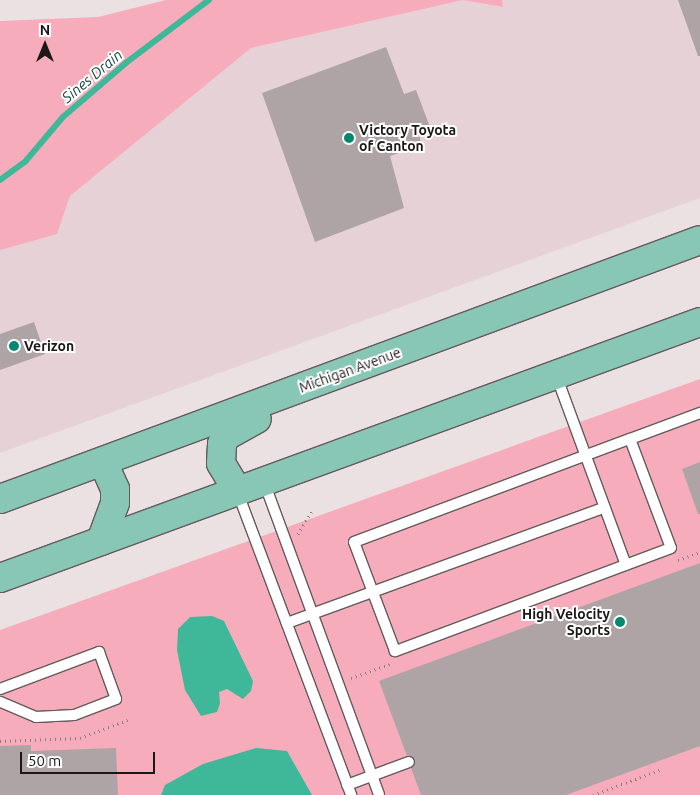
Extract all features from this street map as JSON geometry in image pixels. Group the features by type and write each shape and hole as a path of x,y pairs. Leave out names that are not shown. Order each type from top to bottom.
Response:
{"main road":[{"name":"Michigan Avenue","path":"0,499 700,240"},
{"path":"0,578 700,322"},
{"path":"237,490 221,463 220,452 226,436 253,420 417,361 426,342"},
{"path":"101,541 115,503 115,489 103,462"}],"lane":[{"path":"556,374 626,565"},
{"path":"630,439 671,548 395,651 354,542 630,439 700,414"},
{"path":"264,481 379,795"},
{"path":"237,490 349,790 372,776 409,762"},
{"path":"287,623 605,507"},
{"path":"0,689 98,652 116,698 74,715 36,717 0,702"}],"path":[{"path":"0,741 80,738 130,719"},
{"path":"593,795 662,769"}],"shaded area":[{"path":"166,0 463,0 251,48 70,196 57,234 0,250 0,21 98,17"},
{"path":"346,0 700,0 700,198 0,453 0,216 240,23"},
{"path":"463,0 502,0 503,7"},
{"path":"700,379 700,795 0,795 0,630"},
{"path":"212,616 224,621 253,681 251,691 243,699 227,689 219,692 220,703 217,712 201,716 185,690 177,650 178,629 190,617"},
{"path":"256,748 287,751 312,795 161,795 165,785 203,764"}],"building":[{"path":"678,0 700,0 700,56 698,56"},
{"name":"Victory Toyota of Canton","path":"386,47 404,94 416,90 430,127 418,132 422,145 390,156 404,208 315,242 262,93"},
{"path":"34,322 45,354 0,370 0,334"},
{"path":"700,462 700,514 698,514 682,469"},
{"name":"High Velocity Sports","path":"700,563 700,746 566,795 421,795 411,768 415,759 407,756 379,681"},
{"path":"31,745 31,751 116,748 118,795 0,795 0,746"}],"waterway":[{"name":"Sines Drain","path":"0,180 25,162 63,117 126,63 209,0"}],"place":[{"name":"Victory Toyota of Canton","path":"349,138"},
{"name":"Verizon","path":"14,346"},
{"name":"High Velocity Sports","path":"620,622"}]}
